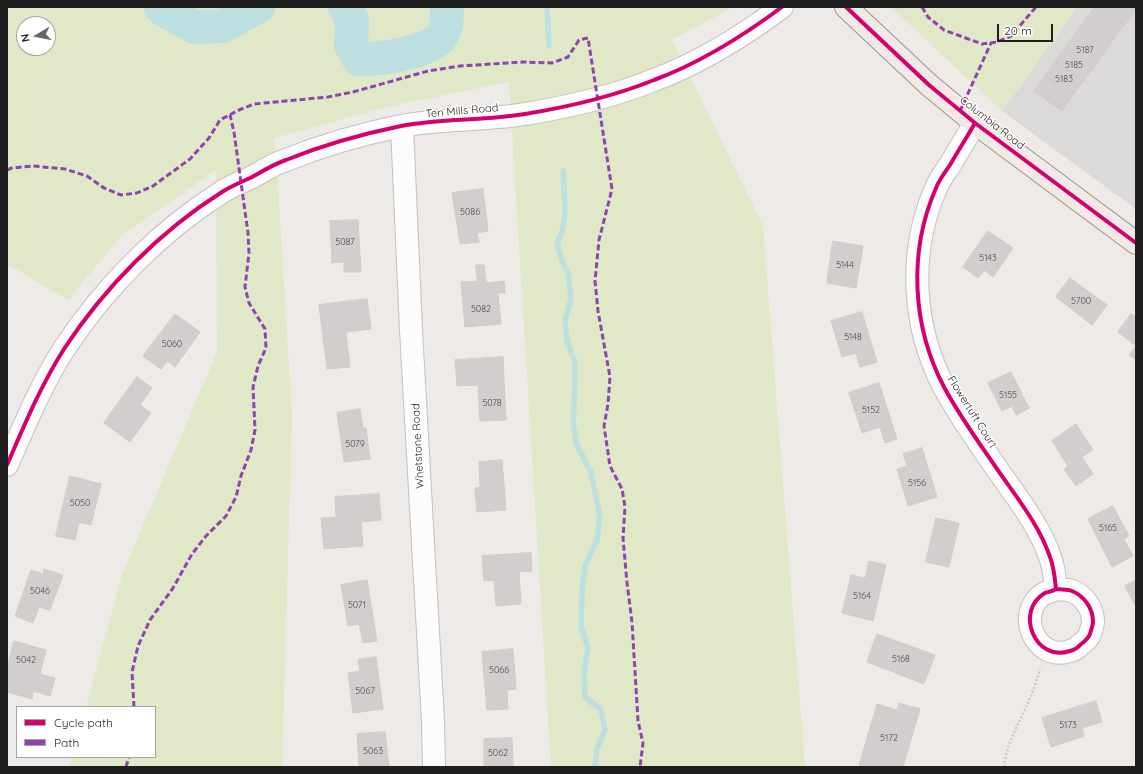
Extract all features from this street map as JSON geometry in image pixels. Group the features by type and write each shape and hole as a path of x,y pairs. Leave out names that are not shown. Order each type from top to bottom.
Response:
{"main road":[{"name":"Columbia Road","path":"846,7 929,85 975,124 1136,242"}],"street":[{"name":"Ten Mills Road","path":"7,465 33,406 63,350 98,301 136,261 179,222 223,191 285,160 335,142 402,126 463,119 522,115 566,107 611,95 655,80 699,60 758,24 782,7"},
{"name":"Flowertuft Court","path":"975,124 936,187 927,211 920,238 917,270 917,299 921,324 931,358 944,387 963,419 1039,531 1050,557 1056,589"},
{"name":"Whetstone Road","path":"402,126 412,346 433,721 434,767"},
{"path":"1056,589 1071,590 1081,596 1089,606 1093,622 1089,637 1077,648 1065,653 1045,649 1035,639 1030,626 1030,613 1036,601 1044,594 1056,589"}],"path":[{"path":"1004,767 1005,755 1030,699 1043,662 1045,649"}],"shaded area":[{"path":"1077,7 1136,7 1136,209 1002,111"}],"green space":[{"path":"7,7 733,7 672,40 763,226 805,767 551,767 509,82 390,106 275,138 292,415 282,767 69,767 72,758 156,758 156,706 86,706 122,575 217,352 216,170 121,236 68,300 7,264"},
{"path":"891,7 1077,7 1002,111"}],"building":[{"path":"1095,7 1101,7 1125,24 1114,39 1087,18"},
{"path":"1101,7 1132,7 1136,10 1125,24"},
{"path":"1087,18 1114,39 1104,53 1076,33"},
{"path":"1076,33 1104,53 1093,68 1066,47"},
{"path":"1066,47 1093,68 1083,82 1055,62"},
{"path":"1055,62 1083,82 1072,96 1045,76"},
{"path":"1045,76 1072,96 1062,111 1034,91"},
{"path":"483,189 488,231 477,233 479,242 460,244 452,193"},
{"path":"358,220 361,272 344,272 344,262 332,263 330,221"},
{"path":"988,231 1013,248 993,277 984,270 978,278 963,267"},
{"path":"833,241 863,246 856,288 827,283"},
{"path":"476,265 484,265 486,283 504,281 505,293 498,293 501,324 465,327 461,282 477,281"},
{"path":"1070,278 1107,305 1092,325 1056,297"},
{"path":"367,299 371,329 346,332 350,367 327,369 319,305"},
{"path":"862,312 877,362 860,367 856,353 842,357 831,321"},
{"path":"175,314 200,332 175,367 167,361 161,369 143,356"},
{"path":"1131,314 1136,317 1136,346 1118,332"},
{"path":"1136,346 1136,360 1129,355"},
{"path":"503,357 506,420 480,421 478,385 457,386 455,360"},
{"path":"1011,372 1029,408 1016,415 1012,406 1002,411 988,383"},
{"path":"137,377 152,388 140,405 151,413 130,442 104,423"},
{"path":"879,383 897,439 885,443 880,427 862,433 849,393"},
{"path":"360,409 363,428 366,428 370,459 344,462 337,413"},
{"path":"1076,424 1093,450 1082,457 1093,474 1076,486 1064,469 1068,466 1052,441"},
{"path":"922,448 937,497 908,506 897,469 907,466 903,454"},
{"path":"502,460 506,510 477,512 475,488 480,487 479,462"},
{"path":"70,476 101,484 91,525 79,522 75,540 56,536"},
{"path":"379,494 381,520 361,522 363,546 324,549 321,518 336,517 335,497"},
{"path":"1113,506 1129,536 1124,539 1133,556 1112,567 1088,519"},
{"path":"936,518 959,523 949,567 926,562"},
{"path":"531,553 532,571 519,572 521,604 496,606 494,580 484,581 482,556"},
{"path":"869,561 886,565 873,621 842,613 851,575 865,578"},
{"path":"44,569 63,575 50,610 39,607 33,623 15,616 31,570 43,574"},
{"path":"367,580 377,641 363,643 359,624 348,626 341,585"},
{"path":"1136,580 1136,607 1125,586"},
{"path":"877,634 935,655 924,684 867,662"},
{"path":"14,641 46,650 40,674 55,678 50,696 33,691 32,699 7,692 7,670"},
{"path":"513,649 516,689 507,690 508,709 487,710 482,652"},
{"path":"376,657 383,709 353,713 348,673 360,671 358,660"},
{"path":"1096,701 1102,722 1082,728 1084,736 1051,747 1042,718"},
{"path":"899,703 920,709 903,767 864,767 859,765 877,704 897,710"},
{"path":"385,732 389,767 359,767 357,734"},
{"path":"512,738 513,767 484,767 484,739"}],"waterway":[{"path":"161,7 194,27 222,26 258,7"},
{"path":"345,7 352,20 351,45 359,59 401,55 431,44 439,39 444,32 447,20 447,7"},
{"path":"547,7 549,46"},
{"path":"563,171 565,209 563,229 557,244 562,261 568,273 571,298 565,321 567,341 575,362 573,424 577,445 591,472 600,516 597,540 585,566 582,591 581,626 588,648 584,672 585,697 601,710 605,730 597,749 595,767"}],"marked path":[{"path":"922,7 928,17 944,30 982,44 997,42 1011,36 1036,7"},
{"path":"7,170 12,168 33,166 65,169 87,176 104,188 121,195 137,193 153,186 190,159 209,138 220,120 254,104 328,97 353,92 428,71 460,66 523,62 552,63 568,57 579,40 588,38 612,189 599,240 595,281 598,311 610,377 608,404 604,426 610,466 622,489 625,507 623,538 632,622 638,721 643,743 640,767"},
{"path":"960,111 991,43"},
{"path":"134,706 132,672 138,646 150,620 173,588 192,554 206,536 226,516 236,497 241,476 251,450 255,430 253,387 258,366 266,348 265,329 249,303 245,287 249,253 248,233 234,132 230,115"},
{"path":"126,767 129,758"}],"cycle path":[{"path":"7,465 33,406 48,377 64,349 97,304 115,283 155,243 199,207 225,190 282,162 343,140 416,123 494,118 525,114 574,105 622,92 688,66 721,48 782,7"},
{"path":"846,7 929,85 975,123 1136,243"},
{"path":"975,123 942,176 927,212 921,238 918,263 920,314 925,339 933,364 944,387 968,427 1033,521 1050,557 1056,589 1045,593 1036,601 1031,611 1030,622 1033,633 1039,643 1047,650 1058,653 1074,650 1086,640 1089,636 1093,617 1090,607 1084,599 1070,590 1056,589"}]}
